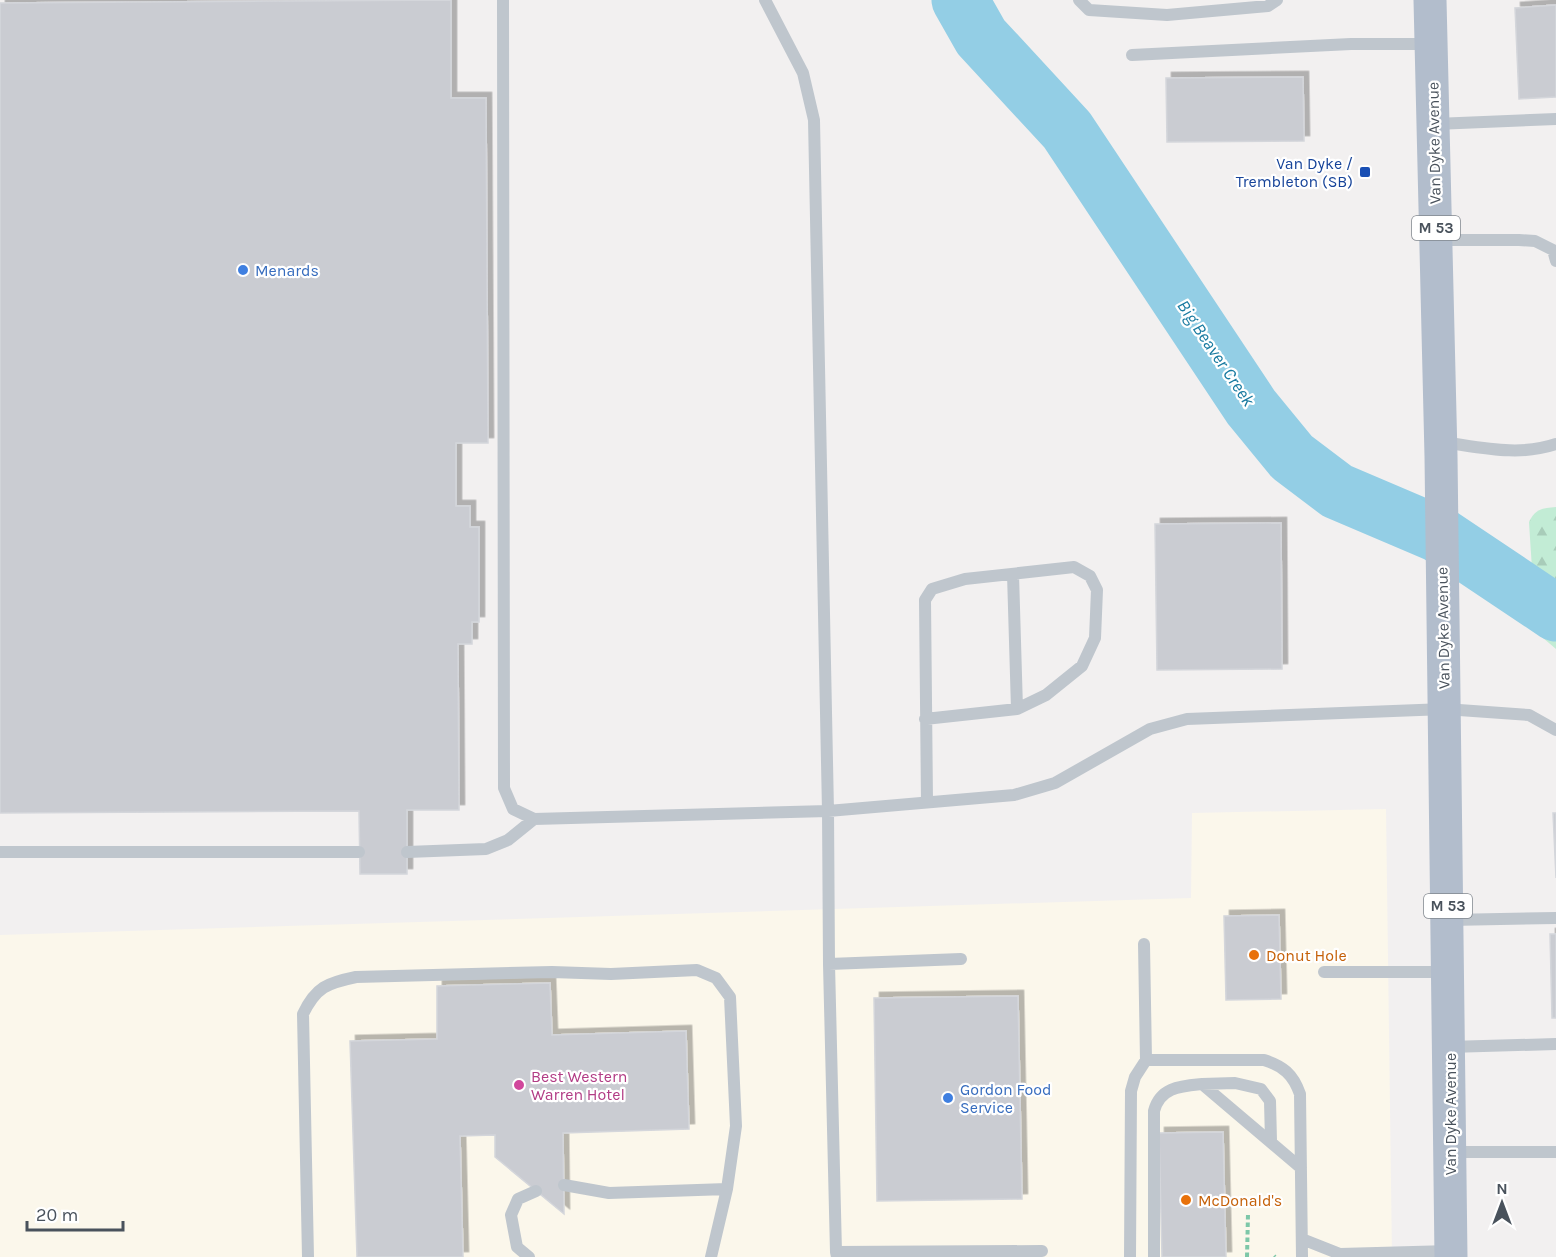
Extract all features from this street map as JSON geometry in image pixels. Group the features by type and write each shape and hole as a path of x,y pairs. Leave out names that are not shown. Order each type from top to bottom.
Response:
{"main road":[{"name":"Van Dyke Avenue","path":"1430,0 1441,449 1451,1254"}],"lane":[{"path":"503,0 504,788 513,809 534,819 828,811 1014,795 1055,783 1150,729 1187,719 1445,709 1529,715 1556,730"},
{"path":"765,0 803,73 814,120 829,964 837,1255 1042,1251"},
{"path":"1079,0 1089,9 1167,15 1268,6 1277,0"},
{"path":"1132,55 1351,44 1431,44"},
{"path":"1433,124 1556,119"},
{"path":"1436,240 1535,241 1553,250 1556,261"},
{"path":"1441,449 1516,452 1537,451 1556,444"},
{"path":"925,719 1017,709 1046,695 1082,666 1095,638 1097,590 1090,576 1074,567 965,579 932,589 924,600 925,719 927,802"},
{"path":"1013,574 1017,709"},
{"path":"407,852 486,849 508,840 534,819"},
{"path":"0,852 359,852"},
{"path":"1448,920 1556,918"},
{"path":"1130,1257 1131,1091 1135,1077 1146,1060 1144,944"},
{"path":"829,964 961,959"},
{"path":"308,1257 303,1014 312,995 332,982 356,977 552,972 611,974 697,970 716,978 730,997 735,1126 727,1189 711,1257"},
{"path":"1324,972 1449,972"},
{"path":"1449,1047 1556,1044"},
{"path":"1146,1060 1264,1060 1282,1066 1294,1080 1300,1094 1302,1257"},
{"path":"1154,1257 1154,1111 1156,1102 1165,1092 1178,1086 1202,1084 1235,1083 1261,1089 1269,1101 1271,1141"},
{"path":"1202,1084 1301,1168"},
{"path":"1450,1152 1556,1152"},
{"path":"564,1185 609,1193 727,1189"},
{"path":"529,1257 517,1247 511,1215 518,1198 536,1191"},
{"path":"1302,1239 1340,1254 1451,1254"}],"path":[{"path":"1247,1257 1248,1214"}],"shaded area":[{"path":"1386,809 1392,1257 0,1257 0,935 1191,898 1192,813"}],"green space":[{"path":"1556,507 1556,649 1536,632 1529,522 1540,510"}],"building":[{"name":"Menards","path":"451,0 451,98 486,98 488,443 456,443 456,506 470,506 470,527 479,527 479,622 472,622 472,644 458,644 459,810 407,810 407,874 360,874 359,811 0,813 0,3"},
{"path":"1556,5 1556,97 1519,99 1515,8"},
{"path":"1303,77 1304,141 1167,142 1166,78"},
{"path":"1281,523 1282,669 1157,670 1155,524"},
{"path":"1553,813 1556,813 1556,878"},
{"path":"1279,915 1281,999 1226,1000 1224,916"},
{"path":"1550,934 1556,934 1556,1018 1552,1018"},
{"name":"Best Western Warren Hotel","path":"550,983 552,1035 686,1031 689,1129 563,1133 564,1214 495,1157 495,1135 460,1136 463,1257 357,1257 350,1041 437,1039 437,986"},
{"name":"Gordon Food Service","path":"1018,996 1022,1199 877,1201 874,998"},
{"path":"1223,1132 1226,1257 1162,1257 1159,1133"}],"waterway":[{"name":"Big Beaver Creek","path":"960,0 981,37 1067,130 1251,407 1292,457 1337,491 1438,534 1556,613"}],"place":[{"name":"Van Dyke / Trembleton (SB)","path":"1365,172"},
{"name":"Menards","path":"243,270"},
{"name":"Donut Hole","path":"1254,955"},
{"name":"Best Western Warren Hotel","path":"519,1085"},
{"name":"Gordon Food Service","path":"948,1098"},
{"name":"McDonald's","path":"1186,1200"}]}
